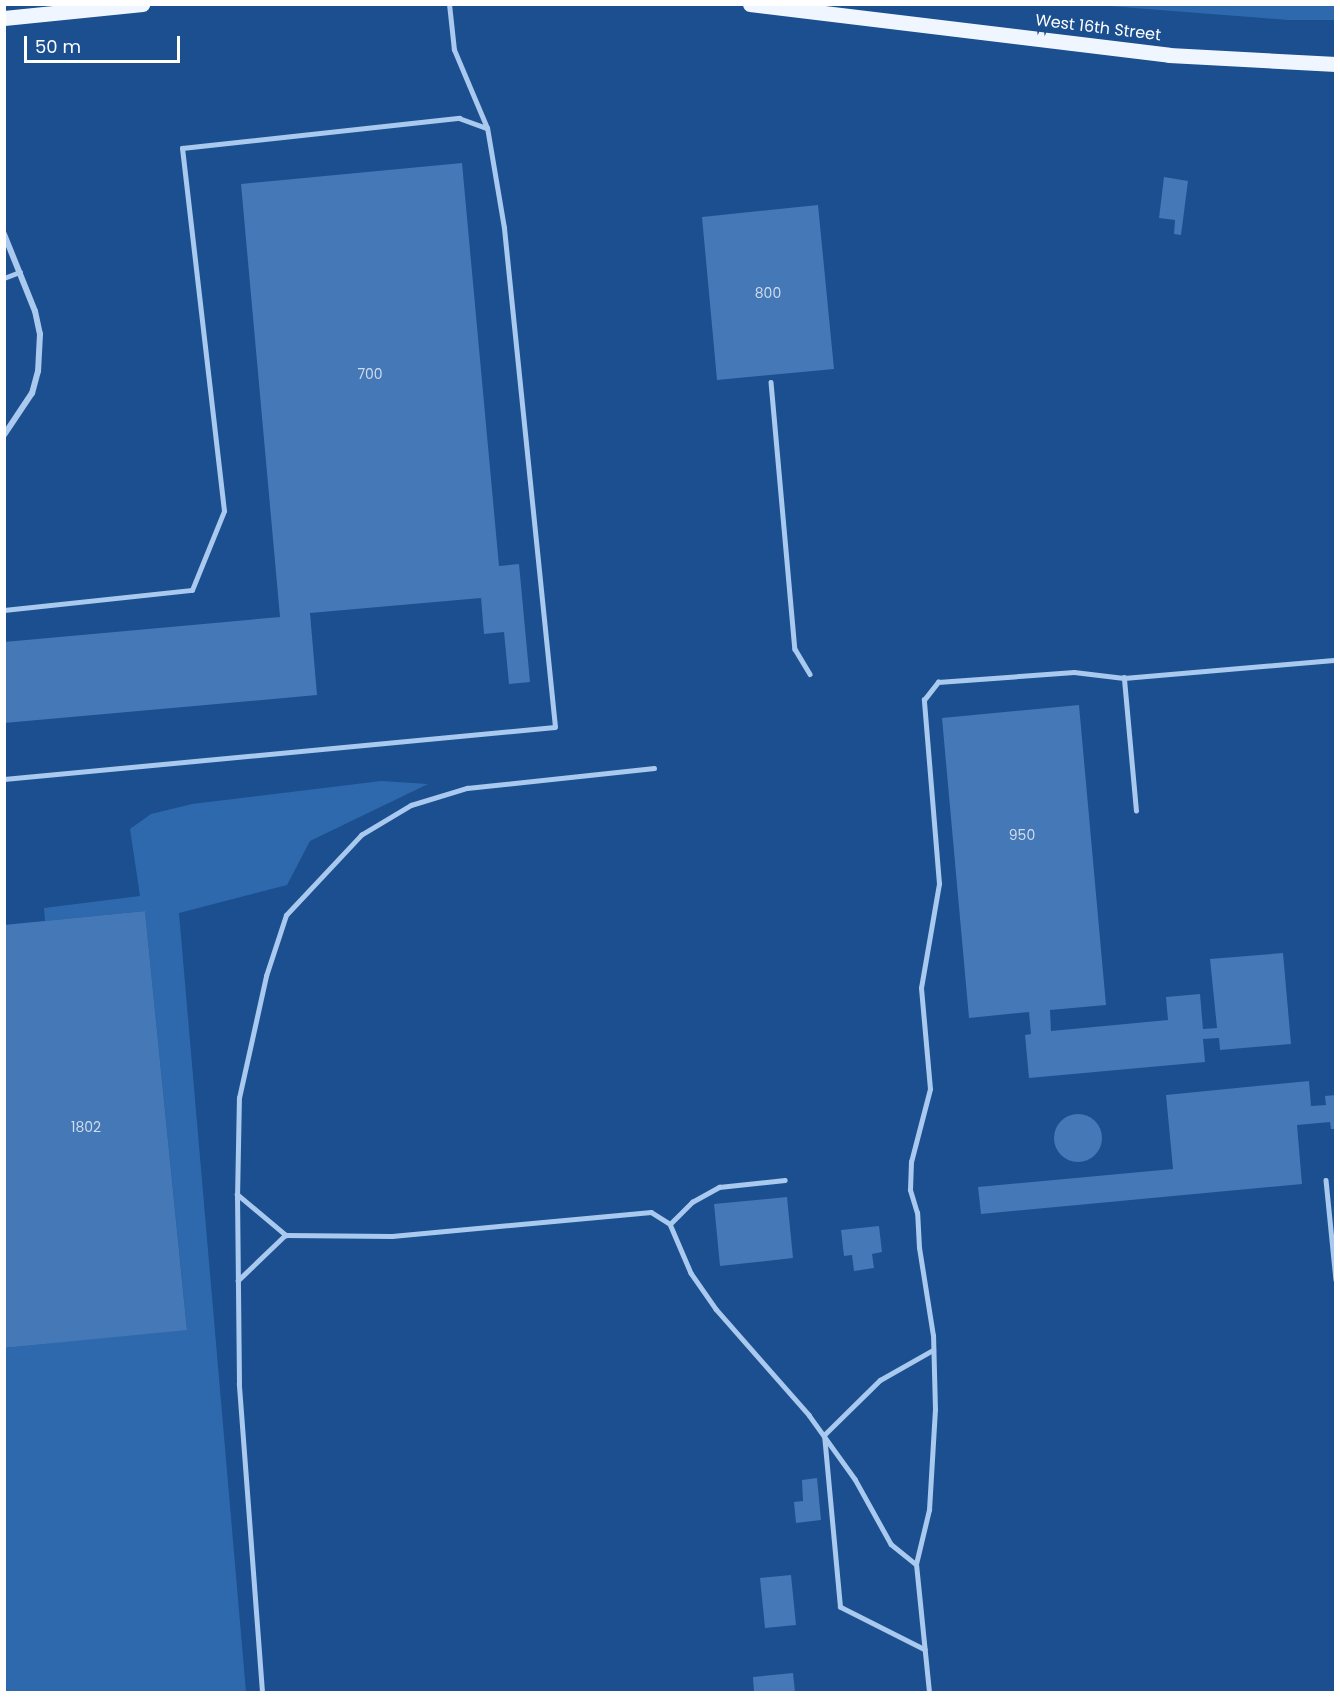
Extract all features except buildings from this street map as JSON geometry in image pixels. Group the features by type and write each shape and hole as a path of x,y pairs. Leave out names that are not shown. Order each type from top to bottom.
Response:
{"main road":[{"path":"4,18 142,4"},
{"name":"West 16th Street","path":"750,4 1169,55 1335,64"}],"street":[{"path":"4,234 39,322 39,360 32,393 4,435"}],"lane":[{"path":"4,778 555,727 504,228 487,128 454,50 449,4"},
{"path":"4,610 192,590 224,511 182,148 459,118 487,128"},
{"path":"4,278 20,272"},
{"path":"771,382 795,649 810,674"},
{"path":"929,1692 916,1564 929,1510 935,1410 933,1350 919,1248 917,1213 910,1190 911,1162 930,1089 921,988 939,884 924,700 938,682 1074,672 1124,678 1335,660"},
{"path":"1124,678 1136,811"},
{"path":"262,1692 240,1384 237,1194 239,1098 266,976 286,915 361,835 411,805 467,788 654,768"},
{"path":"670,1224 692,1202 719,1187 785,1180"},
{"path":"1326,1180 1335,1280"},
{"path":"237,1194 286,1235 392,1236 651,1212 670,1224 691,1273 716,1310 824,1436 855,1479 891,1544 916,1564"},
{"path":"238,1281 286,1235"},
{"path":"824,1436 880,1380 933,1350"},
{"path":"824,1436 840,1607 925,1650"}],"shaded area":[{"path":"1096,5 1335,5 1335,20 1288,20"},
{"path":"381,781 428,784 310,841 287,885 179,913 246,1692 5,1692 5,1348 187,1329 145,911 45,921 44,908 140,896 130,829 151,814 192,804"}]}
